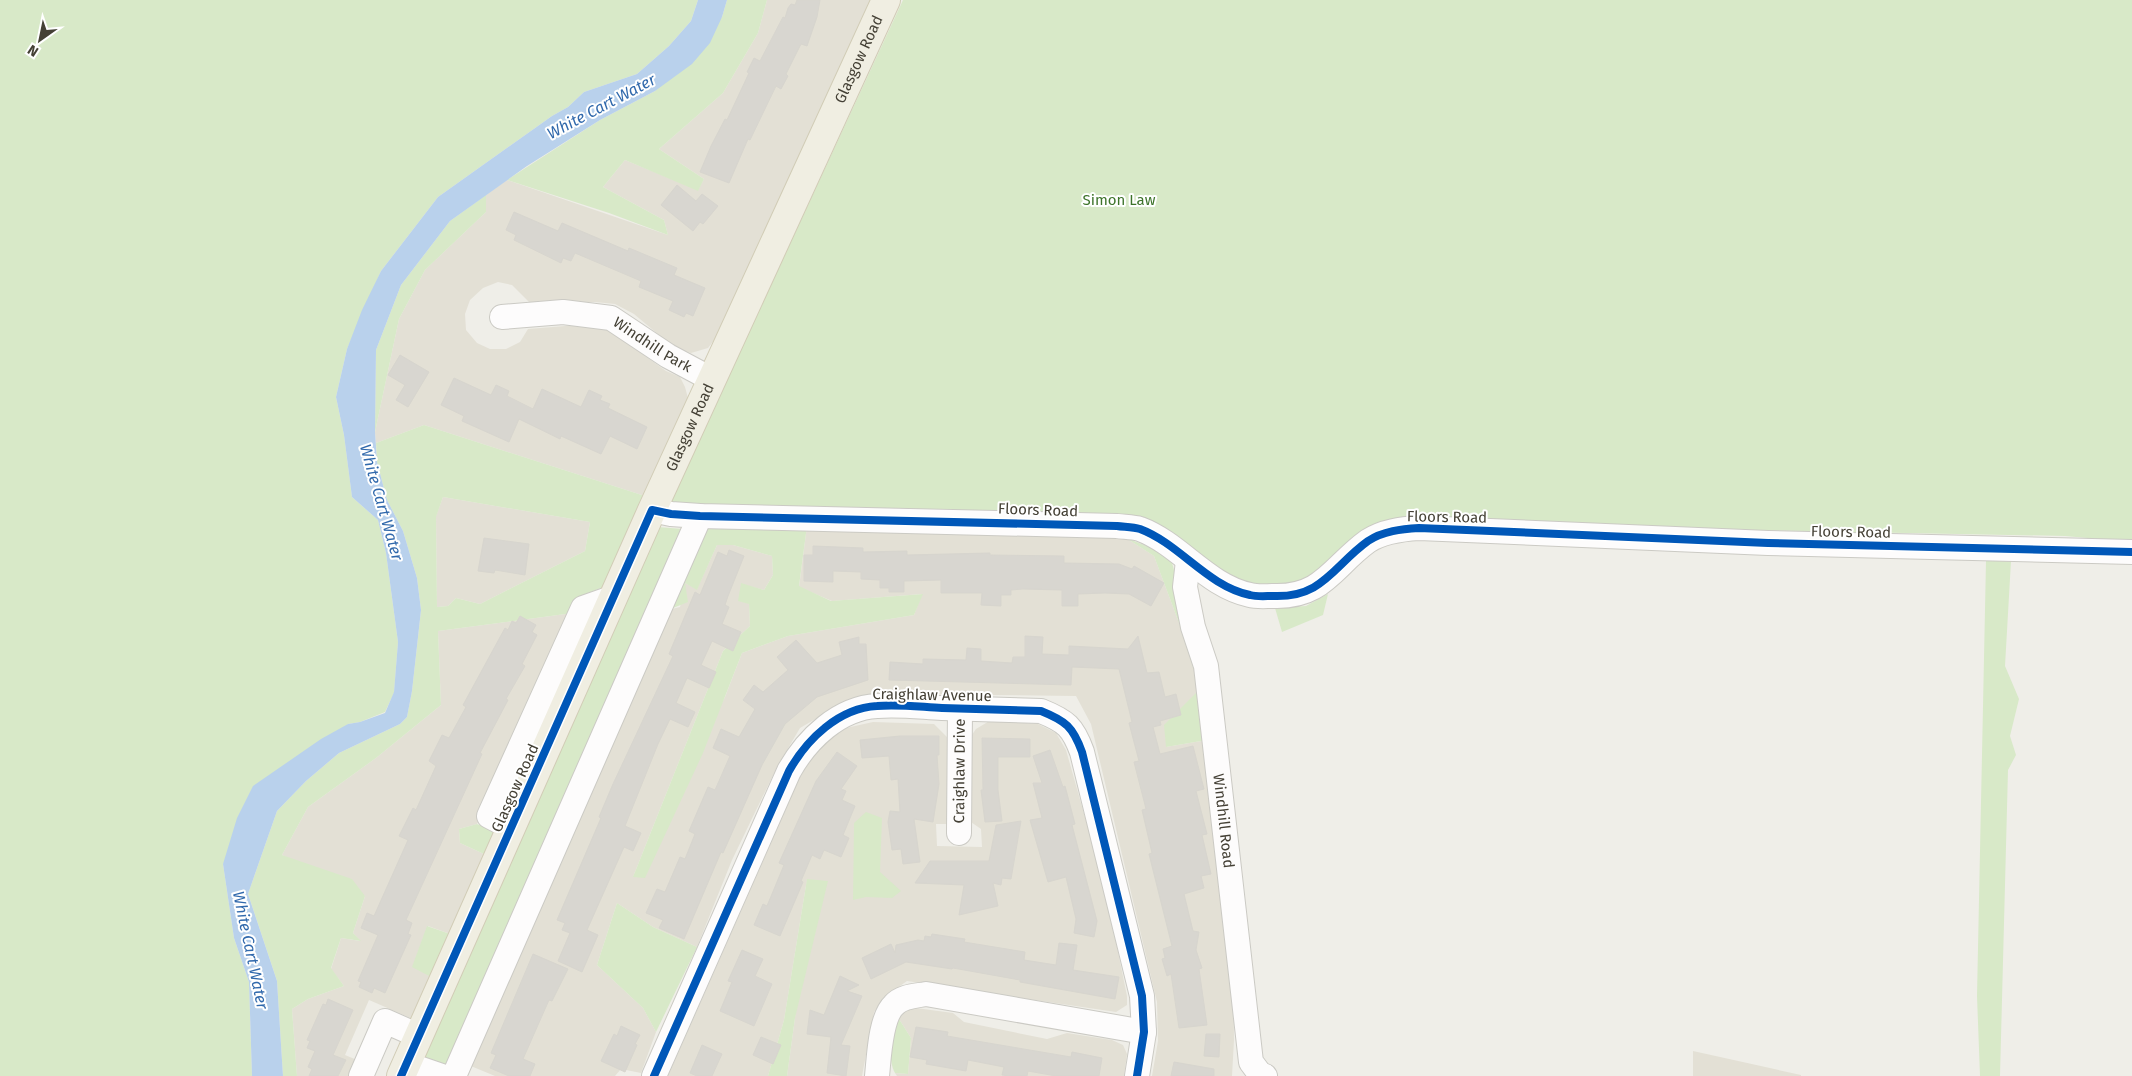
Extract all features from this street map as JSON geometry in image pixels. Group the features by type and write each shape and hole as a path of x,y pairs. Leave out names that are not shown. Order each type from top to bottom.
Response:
{"main road":[{"name":"Glasgow Road","path":"404,1070 711,379 886,0"}],"street":[{"name":"Windhill Park","path":"502,317 563,312 611,318 668,356 711,379"},
{"name":"Floors Road","path":"652,510 671,514 700,516 1117,526 1139,529 1166,544 1223,585 1250,596 1282,597 1302,593 1318,586 1369,540 1392,530 1419,528 1768,543 2132,552"},
{"path":"454,1076 700,516"},
{"name":"Windhill Road","path":"1188,561 1185,587 1194,627 1206,666 1252,1062 1260,1074 1265,1076"},
{"name":"Craighlaw Avenue","path":"654,1076 798,754 814,736 828,725 860,709 877,706 1041,711 1056,717 1068,725 1076,737 1085,761 1142,996 1144,1032 1137,1076"},
{"name":"Craighlaw Drive","path":"958,834 960,708"},
{"path":"877,1076 882,1029 892,1005 905,998 919,995 926,994 1144,1032"},
{"path":"361,1076 385,1021 419,1036"},
{"path":"404,1070 442,1076"}],"shaded area":[{"path":"767,0 876,0 799,156 715,339 708,348 691,353 672,346 634,314 615,304 595,302 531,304 512,285 498,282 483,288 470,300 465,314 466,330 477,343 490,349 506,349 520,342 528,329 590,324 609,330 666,371 680,377 689,402 645,496 424,425 376,443 375,432 399,319 425,270 486,212 486,195 507,180 668,235 664,220 603,187 625,160 698,190 704,179 659,149 723,93 758,33"},
{"path":"443,497 590,522 585,551 480,604 456,598 448,606 437,607 436,516"},
{"path":"807,526 1126,538 1154,556 1179,623 1200,689 1166,747 1201,741 1210,748 1233,955 1234,1040 1232,1076 1152,1076 1158,1041 1157,1002 1091,724 1076,696 893,694 836,707 800,728 777,767 732,860 697,947 653,927 617,903 597,965 643,1008 656,1032 641,1073 621,1069 615,1076 495,1076 466,1064 668,610 680,607 685,583 697,589 717,545 733,545 772,556 773,575 764,590 741,584 749,604 750,626 723,651 633,877 725,697 742,653 788,636 914,615 922,594 832,601 799,587"},
{"path":"573,613 477,824 459,829 460,843 484,854 453,935 428,926 431,977 413,1019 369,1000 345,1055 357,1060 351,1076 297,1076 292,1009 308,999 344,986 331,969 341,938 360,941 353,933 365,896 282,855 308,807 376,758 441,705 438,631"},
{"path":"991,720 1038,724 1056,733 1066,750 1105,888 1127,996 1127,1005 1116,1012 907,981 883,998 874,1012 862,1076 787,1076 795,1018 807,879 784,1020 768,1076 668,1076 800,777 820,745 846,728 873,722 934,724 947,737 948,824 936,824 937,846 982,847 981,829 968,820 969,739 976,729"},
{"path":"916,1008 953,1013 964,1022 1047,1039 1067,1033 1112,1040 1123,1045 1127,1054 1124,1076 897,1076 895,1073 908,1074 911,1038 899,1019 905,1010"},
{"path":"1693,1051 1801,1075 1801,1076 1693,1076"}],"green space":[{"path":"0,0 698,0 691,21 669,46 637,74 584,92 568,107 552,116 438,197 381,271 347,349 336,397 344,435 352,497 378,520 386,553 398,642 394,693 385,712 360,722 348,724 223,864 234,938 249,982 252,1076 0,1076"},
{"path":"727,0 767,0 758,33 723,93 659,149 704,179 698,191 625,160 603,187 664,220 668,235 609,213 507,180 600,120 655,91 722,17"},
{"name":"Simon Law","path":"903,0 2132,0 2132,542 2065,536 1703,529 1409,517 1306,583 1249,588 1227,579 1165,531 669,505"},
{"path":"486,195 486,212 425,270 399,319 375,432 376,350 401,285 450,221"},
{"path":"424,425 645,496 603,587 583,595 573,613 438,631 441,705 376,758 308,807 282,855 352,879 365,896 353,933 361,941 341,938 331,968 344,986 308,999 292,1009 297,1076 283,1076 277,981 248,894 277,811 306,781 339,753 400,724 407,717 412,691 421,610 417,578 403,531 387,500 377,462 376,443","holes":["443,497 590,522 585,551 480,604 456,598 448,606 437,607 436,517"]},
{"path":"703,525 807,526 799,586 831,601 923,594 914,615 788,636 742,653 703,753 645,878 633,877 723,651 750,626 749,604 738,601 741,583 764,590 773,575 772,556 733,545 717,545 697,590 685,583 688,602 668,610"},
{"path":"658,527 683,529 446,1065 421,1056"},
{"path":"1126,538 1165,553 1171,559 1196,651 1210,748 1201,741 1166,747 1164,725 1200,689 1179,623 1154,556"},
{"path":"1986,561 2011,561 2005,666 2019,699 2010,736 2016,755 2008,770 2000,1076 1980,1076 1977,996"},
{"path":"1328,594 1323,615 1282,632 1275,608 1306,606"},
{"path":"866,812 882,818 880,872 901,891 892,898 866,897 853,900 854,823"},
{"path":"477,824 497,832 484,854 460,843 459,829"},
{"path":"807,879 828,881 795,1018 787,1076 768,1076 784,1020"},
{"path":"617,903 653,927 697,947 656,1032 643,1008 597,965"},
{"path":"427,926 453,935 431,977 412,967"},
{"path":"899,1019 911,1038 908,1074 895,1073 891,1060 892,1038"}],"water":[{"name":"White Cart Water","path":"698,0 727,0 722,17 710,43 692,64 655,91 600,120 527,166 450,221 401,285 376,350 375,432 377,462 387,500 403,531 417,578 421,610 412,691 407,717 400,724 339,753 306,781 277,811 248,894 277,981 283,1076 252,1076 249,982 234,938 223,864 237,818 253,786 321,739 348,724 360,722 385,713 394,692 398,642 386,553 378,520 352,497 344,435 336,397 347,349 362,310 381,271 438,197 552,116 568,107 584,92 637,74 669,46 691,21"}],"building":[{"path":"797,0 820,0 817,17 807,46 801,44 786,74 788,76 781,89 776,86 750,140 748,139 729,183 700,172 725,119 727,120 754,58 760,61 783,17 785,18 788,8 791,4 795,5"},
{"path":"677,185 696,201 702,194 718,206 703,224 700,222 693,231 661,205"},
{"path":"514,212 558,231 562,223 628,251 629,248 677,268 674,275 705,288 693,316 686,313 684,317 669,310 673,301 639,287 641,281 575,253 571,261 563,258 561,263 514,240 516,235 506,230"},
{"path":"400,355 429,372 408,407 396,400 405,385 388,375"},
{"path":"454,378 491,395 496,385 509,391 507,396 533,409 542,389 581,407 589,390 602,396 600,400 610,404 608,408 647,427 637,449 610,436 601,454 561,436 560,439 519,419 509,442 462,421 464,416 441,405"},
{"path":"484,538 529,544 525,575 495,570 494,573 478,571"},
{"path":"813,546 863,548 863,552 907,551 907,555 990,553 990,555 1064,556 1064,563 1119,564 1132,569 1134,566 1164,583 1151,606 1129,594 1105,593 1078,594 1078,606 1062,606 1062,590 1023,589 1011,590 1011,595 1001,595 1001,606 981,605 982,593 941,593 941,580 904,581 904,592 889,592 889,588 880,588 880,580 861,579 861,572 833,571 833,582 804,581 804,555 813,555"},
{"path":"729,550 744,556 725,605 729,607 722,624 741,632 733,651 712,641 701,665 716,672 709,688 687,678 676,703 695,712 688,727 670,719 658,744 625,826 641,833 633,851 624,847 587,930 598,935 582,972 558,961 570,933 562,930 565,923 557,920 601,818 599,817 613,784 673,656 669,654 695,592 700,595 718,552 727,556"},
{"path":"520,616 536,625 532,632 537,635 522,664 525,666 506,699 508,700 480,753 482,754 406,920 412,923 408,934 411,935 385,993 374,988 372,993 359,987 361,982 358,981 378,935 361,928 367,913 374,916 408,840 399,836 413,808 416,810 436,766 429,761 442,735 449,738 466,707 463,705 505,628 508,630 512,621 516,623"},
{"path":"1025,636 1043,637 1042,654 1069,655 1069,646 1128,649 1138,636 1147,673 1159,672 1165,697 1176,694 1181,715 1160,721 1161,725 1153,727 1160,754 1193,746 1204,789 1196,791 1207,834 1202,835 1211,874 1201,876 1204,888 1184,894 1193,931 1199,932 1196,950 1202,968 1199,969 1207,1025 1179,1028 1171,974 1167,976 1162,959 1165,958 1163,949 1172,946 1149,854 1152,853 1142,810 1146,809 1134,762 1139,761 1129,723 1132,722 1119,669 1072,667 1071,685 889,680 890,662 923,664 923,659 966,660 967,648 981,649 981,661 1012,663 1013,657 1025,657"},
{"path":"859,637 859,644 866,644 868,680 817,697 785,724 762,765 723,853 721,852 684,939 659,928 663,920 646,913 657,889 665,892 680,857 685,859 695,834 689,831 708,787 715,790 730,756 713,748 721,729 739,737 755,709 743,700 754,685 763,692 788,670 777,657 796,640 817,663 842,655 839,642"},
{"path":"900,736 939,736 939,755 937,755 939,784 933,822 914,819 920,862 903,864 901,849 892,850 888,822 890,811 900,812 898,779 891,780 889,756 862,758 860,740"},
{"path":"982,738 1030,739 1030,757 998,757 998,790 1002,821 985,822 981,790 983,790"},
{"path":"1050,750 1063,787 1065,786 1075,824 1072,825 1097,921 1094,937 1074,933 1076,919 1066,877 1048,882 1030,820 1042,818 1033,783 1042,783 1033,756"},
{"path":"837,752 857,766 841,789 846,791 842,800 855,806 843,835 849,838 841,857 824,850 820,859 812,855 801,881 803,882 780,936 754,925 763,904 767,906 784,865 779,863 816,781"},
{"path":"1021,821 1011,879 1002,878 1001,885 993,883 998,906 959,915 964,885 915,883 930,861 989,861 996,825"},
{"path":"932,934 965,939 964,942 1025,952 1024,960 1056,965 1059,943 1077,945 1073,970 1119,977 1115,999 953,968 906,962 871,979 862,958 891,944 895,953 896,945 918,940 924,941 925,936 931,937"},
{"path":"742,950 763,959 755,976 772,984 754,1026 720,1011 732,982 728,981"},
{"path":"533,954 568,969 552,1001 549,1000 523,1059 535,1064 530,1076 509,1076 490,1068 496,1055 491,1053"},
{"path":"840,976 859,985 847,991 862,996 841,1045 850,1046 846,1076 827,1073 831,1037 807,1034 810,1010 824,1015"},
{"path":"328,999 353,1010 333,1055 346,1060 338,1076 309,1076 312,1069 308,1067 315,1051 307,1048 310,1041 307,1040 323,1004 326,1005"},
{"path":"621,1026 640,1035 625,1072 601,1061 614,1034 617,1036"},
{"path":"916,1027 948,1032 947,1036 1071,1057 1072,1052 1102,1058 1099,1076 1056,1076 1028,1071 1027,1076 1010,1076 1002,1075 1004,1067 968,1060 966,1071 926,1064 927,1060 910,1057"},
{"path":"1206,1034 1220,1034 1219,1057 1204,1056"},
{"path":"761,1037 781,1045 773,1064 753,1055"},
{"path":"702,1045 722,1054 712,1076 697,1076 690,1073"},
{"path":"1174,1062 1214,1069 1214,1076 1171,1076"}],"cycle path":[{"path":"401,1076 652,510 671,514 700,516 1117,526 1134,528 1140,529 1168,544 1220,583 1235,590 1259,596 1290,595 1304,592 1326,579 1368,541 1393,531 1419,528 1768,543 2132,552"},
{"path":"654,1076 796,759 815,737 837,719 863,708 893,705 1041,711 1057,718 1072,731 1082,752 1142,996 1144,1032 1137,1076"}]}
